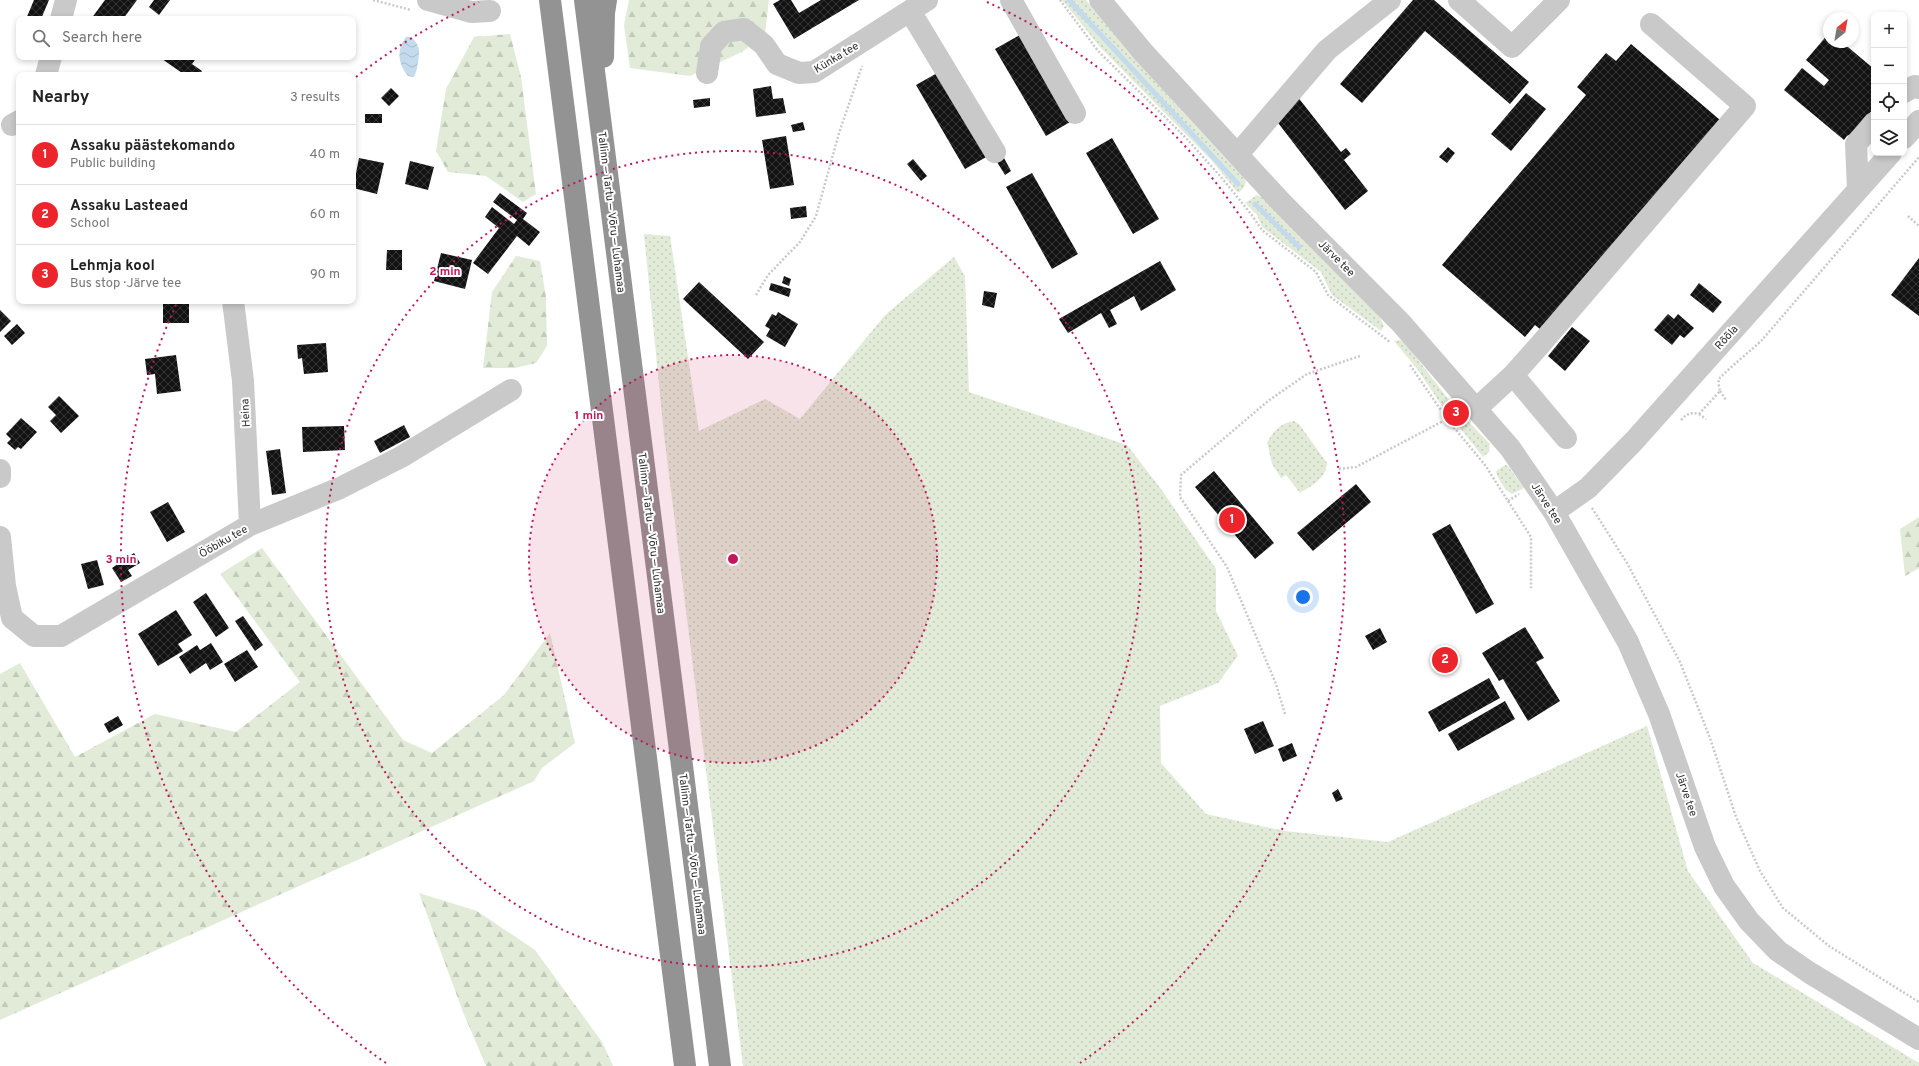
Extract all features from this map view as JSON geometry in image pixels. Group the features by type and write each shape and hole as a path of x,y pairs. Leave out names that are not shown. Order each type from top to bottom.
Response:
{"highway":[{"path":"550,0 684,1066"},
{"name":"Tallinn — Tartu — Võru — Luhamaa","path":"585,0 720,1066"},
{"path":"602,134 604,13 606,0"}],"street":[{"path":"62,16 66,0"},
{"path":"428,0 471,12 490,11"},
{"path":"1011,0 1075,113"},
{"name":"Järve tee","path":"1100,0 1143,52 1282,203 1401,323 1510,448 1554,512 1628,642 1659,714 1705,847 1724,886 1745,915 1778,951 1810,973 1919,1039"},
{"path":"1238,154 1327,50 1390,0"},
{"path":"1459,0 1512,47 1559,0"},
{"path":"918,5 995,152"},
{"name":"Künka tee","path":"707,72 711,46 724,32 744,29 764,45 777,64 799,73 814,72 918,5"},
{"path":"1476,408 1513,375 1745,106 1651,24"},
{"path":"47,72 50,60"},
{"path":"1907,90 1915,86 1919,88"},
{"path":"1907,135 1919,121"},
{"path":"1858,190 1856,144 1871,126"},
{"name":"Rõõla","path":"1554,512 1588,488 1634,441 1888,156"},
{"name":"Heina","path":"233,304 243,381 250,525"},
{"path":"1513,375 1566,438"},
{"name":"Ööbiku tee","path":"0,537 5,586 6,622 34,636 61,636 250,525 340,488 401,457 511,390"},
{"path":"0,470 0,477"}],"path":[{"path":"1060,0 1098,51 1186,138 1221,176 1262,230 1316,272 1328,295 1394,346"},
{"path":"756,295 768,275 800,242 816,216 838,133 862,65"},
{"path":"1726,400 1720,391 1719,379 1722,374 1746,356 1762,340 1919,157"},
{"path":"1908,216 1919,226"},
{"path":"1285,714 1276,684 1238,597 1227,567 1180,497 1181,475 1268,401 1307,374 1360,356"},
{"path":"1407,361 1426,387 1446,419 1485,465 1532,539 1532,588"},
{"path":"1699,414 1720,391"},
{"path":"1677,424 1686,414 1699,414 1706,419"},
{"path":"1340,469 1356,467 1446,419"},
{"path":"1508,501 1525,491"},
{"path":"1577,496 1594,510 1627,563 1680,662 1710,738 1736,817 1760,871 1782,908 1829,946 1919,1002"}],"green space":[{"path":"629,0 769,0 765,34 742,52 690,76 630,68 624,25"},
{"path":"1062,0 1086,0 1144,68 1245,179 1244,187 1238,193 1212,161 1100,47"},
{"path":"510,34 521,77 536,194 523,202 486,176 448,172 436,151 446,89 474,37"},
{"path":"1257,195 1262,197 1378,313 1384,326 1381,331 1332,295 1321,272 1262,227 1257,215 1245,203"},
{"path":"644,234 670,236 699,431 765,399 800,419 885,315 954,257 965,276 969,392 1127,445 1161,489 1216,569 1216,611 1238,656 1218,683 1160,706 1161,763 1206,814 1285,831 1388,842 1647,726 1688,871 1753,963 1919,1063 1919,1066 743,1066 664,435"},
{"path":"516,256 540,261 546,297 547,346 536,363 515,368 483,368 492,292"},
{"path":"1401,340 1405,343 1449,400 1444,404 1451,412 1448,415 1418,370 1394,341"},
{"path":"1467,420 1490,444 1489,452 1483,457 1457,424"},
{"path":"1294,421 1299,424 1327,463 1324,473 1318,481 1300,493 1286,475 1281,478 1272,464 1267,442 1278,428"},
{"path":"1505,465 1508,466 1524,488 1512,494 1504,487 1496,471"},
{"path":"1919,517 1919,568 1905,576 1900,529"},
{"path":"262,548 403,740 432,753 504,695 550,633 575,743 542,768 534,781 0,1020 0,674 20,663 75,757 155,714 236,732 300,682 220,574"},
{"path":"419,893 477,911 535,950 602,1042 613,1066 486,1066 463,1012"}],"water":[{"path":"406,37 411,37 419,49 418,66 413,77 408,76 400,62 401,47"}],"building":[{"path":"34,0 49,0 42,16 27,16"},
{"path":"105,0 137,0 125,16 93,16"},
{"path":"154,0 170,0 159,15 149,7"},
{"path":"780,0 791,0 799,13 821,0 859,0 794,39 773,4"},
{"path":"1413,0 1434,0 1529,82 1510,104 1425,31 1362,103 1340,84"},
{"path":"1020,35 1070,122 1046,136 995,49"},
{"path":"1823,40 1823,48 1849,48 1871,66 1871,112 1853,133 1847,136 1844,140 1784,90 1802,68 1824,86 1829,80 1806,60"},
{"path":"1631,44 1720,120 1541,330 1535,325 1525,337 1442,265 1586,95 1577,87 1606,53 1616,61"},
{"path":"163,60 195,60 192,64 202,71 201,72 181,72"},
{"path":"939,72 988,156 965,169 916,85"},
{"path":"771,86 773,99 783,98 786,113 756,117 753,89"},
{"path":"391,88 399,96 389,106 381,98"},
{"path":"1526,93 1546,109 1511,151 1491,134"},
{"path":"1297,96 1341,152 1346,148 1351,154 1344,160 1368,191 1345,210 1272,115"},
{"path":"710,98 710,106 694,108 693,100"},
{"path":"365,114 382,114 382,123 365,123"},
{"path":"803,122 805,130 793,132 791,125"},
{"path":"786,136 794,185 770,189 762,140"},
{"path":"1112,138 1159,219 1133,234 1086,153"},
{"path":"1448,147 1455,153 1447,163 1439,157"},
{"path":"359,158 384,163 377,194 356,189 356,173"},
{"path":"1004,158 1011,171 1005,175 997,162"},
{"path":"913,159 927,176 921,181 907,164"},
{"path":"410,161 434,167 428,190 405,184"},
{"path":"1032,173 1078,254 1052,269 1006,187"},
{"path":"500,193 527,213 523,219 540,232 529,246 517,236 488,274 473,263 499,228 485,217 492,207 514,224 517,220 493,202"},
{"path":"806,206 807,217 791,219 790,208"},
{"path":"387,250 402,250 402,270 386,270"},
{"path":"441,253 472,260 465,289 434,281"},
{"path":"1919,258 1919,316 1891,295"},
{"path":"1160,261 1176,290 1141,311 1134,296 1110,310 1117,324 1109,328 1101,313 1068,333 1059,319"},
{"path":"784,276 791,279 789,286 782,283"},
{"path":"699,282 764,342 748,359 683,299"},
{"path":"771,283 791,289 789,297 769,290"},
{"path":"1699,283 1722,302 1713,313 1690,295"},
{"path":"984,291 997,293 994,308 982,305"},
{"path":"163,304 189,304 189,323 163,323"},
{"path":"0,310 11,321 0,332"},
{"path":"778,312 798,324 785,347 766,336 770,329 765,326 772,314 776,316"},
{"path":"1668,314 1674,319 1678,314 1694,328 1684,338 1680,335 1672,345 1654,330"},
{"path":"17,324 25,333 12,345 4,336"},
{"path":"1572,327 1590,341 1565,371 1548,356"},
{"path":"326,343 328,372 304,374 302,358 298,359 297,345"},
{"path":"176,355 181,391 157,394 155,374 147,375 145,359"},
{"path":"59,396 79,416 61,433 50,421 56,415 48,407"},
{"path":"21,418 37,432 21,449 18,447 15,450 7,443 11,439 6,434"},
{"path":"404,425 410,437 380,453 374,441"},
{"path":"344,426 345,450 303,452 302,427"},
{"path":"280,449 286,493 272,495 266,451"},
{"path":"1214,471 1274,543 1255,559 1195,487"},
{"path":"1356,484 1371,502 1313,551 1297,533"},
{"path":"168,502 185,532 167,542 150,512"},
{"path":"1450,524 1494,604 1476,614 1432,534"},
{"path":"134,553 140,563 128,570 132,576 121,582 112,568"},
{"path":"97,560 104,585 88,589 81,564"},
{"path":"206,593 229,628 216,637 193,602"},
{"path":"176,610 192,635 178,644 183,651 158,666 138,634"},
{"path":"243,616 263,645 255,651 235,621"},
{"path":"1525,627 1544,658 1536,662 1560,701 1528,721 1503,679 1499,681 1482,653"},
{"path":"1380,628 1387,642 1373,650 1365,636"},
{"path":"211,643 223,662 210,670 206,663 190,674 179,657 197,645 200,650"},
{"path":"247,650 258,667 235,682 224,664"},
{"path":"1489,678 1500,698 1439,732 1428,712"},
{"path":"1505,701 1515,719 1458,751 1448,734"},
{"path":"118,716 123,725 109,733 104,724"},
{"path":"1263,721 1274,746 1255,754 1244,729"},
{"path":"1292,743 1297,756 1283,762 1278,749"},
{"path":"1338,789 1343,799 1336,802 1332,793"}],"waterway":[{"path":"1069,0 1238,184"},
{"path":"1255,204 1299,247"}],"place":[{"name":"Lehmja kool","path":"1456,413"},
{"name":"Assaku päästekomando","path":"1232,520"},
{"name":"Assaku Lasteaed","path":"1445,660"}]}
